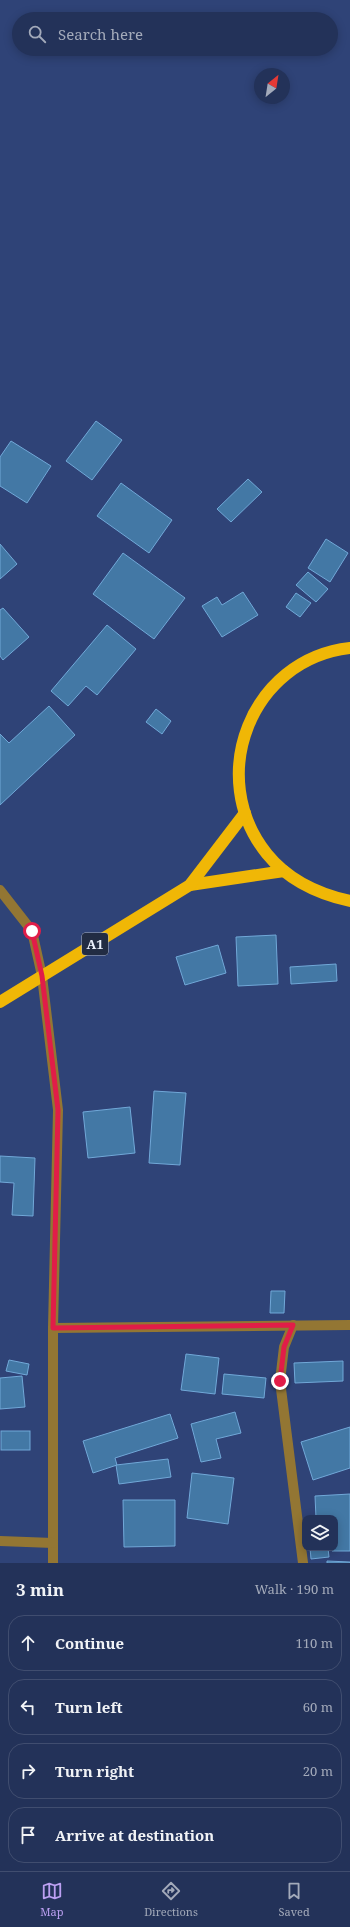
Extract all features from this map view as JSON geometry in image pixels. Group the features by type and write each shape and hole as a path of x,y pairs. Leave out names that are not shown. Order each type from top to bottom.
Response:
{"highway":[{"path":"350,648 338,649 316,656 295,667 277,682 262,700 250,720 242,743 238,766 239,789 245,813 254,835 263,848 284,871 303,885 325,895 350,901"},
{"name":"A1","path":"0,1002 190,885 245,813"},
{"name":"A1","path":"190,885 284,871"}],"street":[{"path":"0,890 32,931 42,976 58,1110 53,1328 53,1563"},
{"path":"293,1325 284,1347 280,1381 303,1563"},
{"path":"53,1328 350,1325"},
{"path":"0,1541 53,1543"}],"building":[{"path":"96,421 122,440 92,480 66,461"},
{"path":"11,441 51,466 27,503 0,486 0,457"},
{"path":"248,479 262,492 231,522 217,509"},
{"path":"121,483 172,520 149,553 97,516"},
{"path":"326,539 348,553 330,582 308,568"},
{"path":"0,544 17,564 0,579"},
{"path":"123,553 185,598 154,639 93,594"},
{"path":"308,572 328,589 316,602 296,585"},
{"path":"243,592 258,615 222,637 202,606 217,597 222,605"},
{"path":"296,593 311,603 300,617 286,607"},
{"path":"3,608 29,637 3,660 0,656 0,610"},
{"path":"107,625 136,649 97,695 86,686 68,706 51,691"},
{"path":"49,706 75,735 0,805 0,734 9,743"},
{"path":"156,709 171,721 162,734 146,722"},
{"path":"276,935 278,984 238,986 236,937"},
{"path":"218,945 226,973 185,985 176,957"},
{"path":"336,964 337,981 291,984 290,967"},
{"path":"154,1091 186,1093 180,1165 149,1163"},
{"path":"130,1107 135,1153 88,1158 83,1112"},
{"path":"0,1156 35,1158 33,1216 12,1215 14,1183 0,1182"},
{"path":"271,1291 285,1291 284,1313 270,1313"},
{"path":"186,1354 219,1358 215,1394 181,1390"},
{"path":"9,1360 29,1364 27,1375 6,1371"},
{"path":"343,1361 343,1381 295,1383 294,1363"},
{"path":"224,1374 266,1378 264,1398 222,1394"},
{"path":"22,1376 25,1407 0,1409 0,1378"},
{"path":"235,1412 241,1433 216,1439 221,1458 201,1462 191,1424"},
{"path":"170,1414 178,1438 115,1458 117,1465 93,1473 83,1441"},
{"path":"350,1427 350,1468 313,1480 301,1442"},
{"path":"1,1431 30,1431 30,1450 1,1450"},
{"path":"168,1459 171,1477 119,1484 116,1465"},
{"path":"192,1473 234,1478 228,1524 187,1518"},
{"path":"350,1494 350,1551 338,1551 338,1515 316,1515 315,1496"},
{"path":"123,1500 175,1500 175,1546 124,1547"},
{"path":"310,1551 328,1551 329,1557 311,1559"},
{"path":"327,1561 350,1562 350,1563 327,1563"}],"route":[{"path":"32,931 42,976 58,1110 53,1328 293,1325 284,1347 280,1381"}]}
